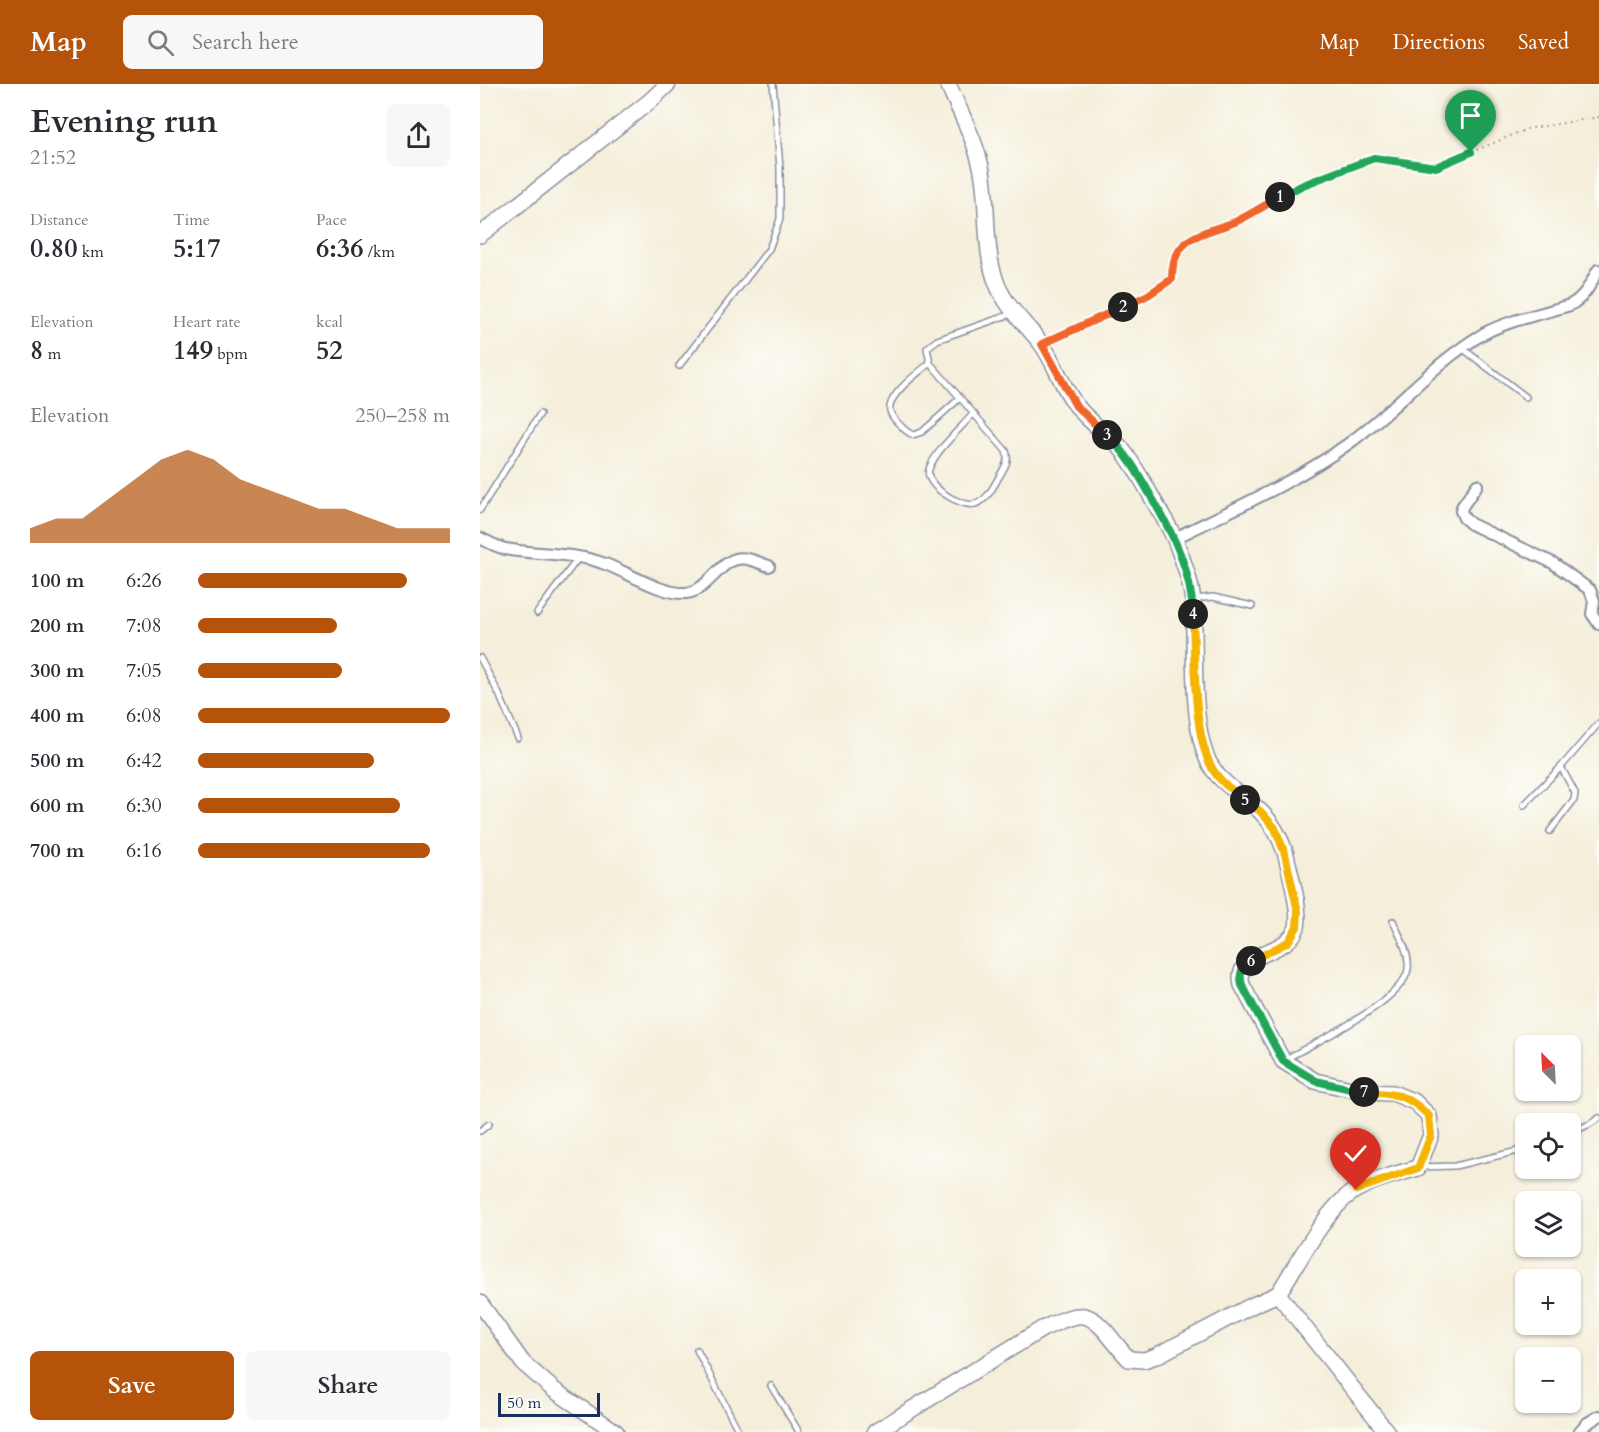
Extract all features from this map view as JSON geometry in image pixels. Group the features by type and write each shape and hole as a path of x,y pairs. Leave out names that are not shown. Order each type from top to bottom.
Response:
{"street":[{"path":"480,235 650,101 668,84"},
{"path":"875,1432 1042,1329 1065,1319 1083,1316 1098,1323 1129,1359 1144,1360 1278,1294 1341,1201 1356,1190 1418,1168 1431,1135 1429,1116 1415,1102 1393,1093 1364,1092 1316,1081 1283,1061 1242,985 1240,976 1243,967 1288,942 1297,927 1298,912 1285,854 1275,828 1260,811 1226,785 1212,770 1203,747 1198,714 1192,599 1175,538 1137,471 1120,447 1076,406 1042,344 1014,313 997,284 990,258 982,171 973,142 948,84"},
{"path":"1175,538 1304,472 1347,444 1384,416 1462,348 1485,333 1580,300 1587,292 1598,270"},
{"path":"1477,484 1462,507 1461,512 1464,518 1484,531 1553,563 1590,590 1594,601 1592,614 1599,624"},
{"path":"480,538 503,549 579,557 603,563 644,582 679,593 699,590 732,560 747,559 769,566"},
{"path":"1278,1294 1387,1432"},
{"path":"480,1303 523,1363 554,1390 616,1432"},
{"path":"1579,1432 1586,1424 1599,1416"}],"lane":[{"path":"679,366 768,249 780,219 780,168 773,84"},
{"path":"973,414 930,466 928,473 928,478 933,485 954,501 968,505 981,501 990,492 1008,456 1006,451 930,363 927,348 931,343 1014,313"},
{"path":"1462,348 1526,397"},
{"path":"930,363 897,392 890,410 893,418 913,435 922,432 960,398"},
{"path":"480,510 540,414"},
{"path":"537,613 579,557"},
{"path":"1192,599 1213,597 1252,606"},
{"path":"480,658 518,738"},
{"path":"1524,805 1561,768 1599,723"},
{"path":"1550,831 1574,800 1575,793 1561,768"},
{"path":"1283,1061 1383,1002 1403,984 1408,969 1407,958 1393,921"},
{"path":"1581,1128 1599,1118"},
{"path":"480,1131 489,1124"},
{"path":"1418,1168 1455,1166 1515,1152"},
{"path":"697,1350 740,1432"},
{"path":"771,1386 798,1432"}],"path":[{"path":"1042,344 1148,295 1172,279 1172,264 1184,244 1201,232 1236,221 1303,185 1374,158 1436,167 1527,129 1599,117"}],"route":[{"path":"1356,1190 1418,1168 1431,1135 1429,1116 1415,1102 1393,1093 1364,1092 1316,1081 1283,1061 1242,985 1240,976 1243,967 1288,942 1297,927 1298,912 1285,854 1275,828 1260,811 1226,785 1212,770 1203,747 1198,714 1192,599 1189,580 1175,538 1137,471 1120,447 1076,406 1042,344 1148,295 1172,279 1172,264 1184,244 1201,232 1236,221 1303,185 1374,158 1436,167 1471,152"}]}
